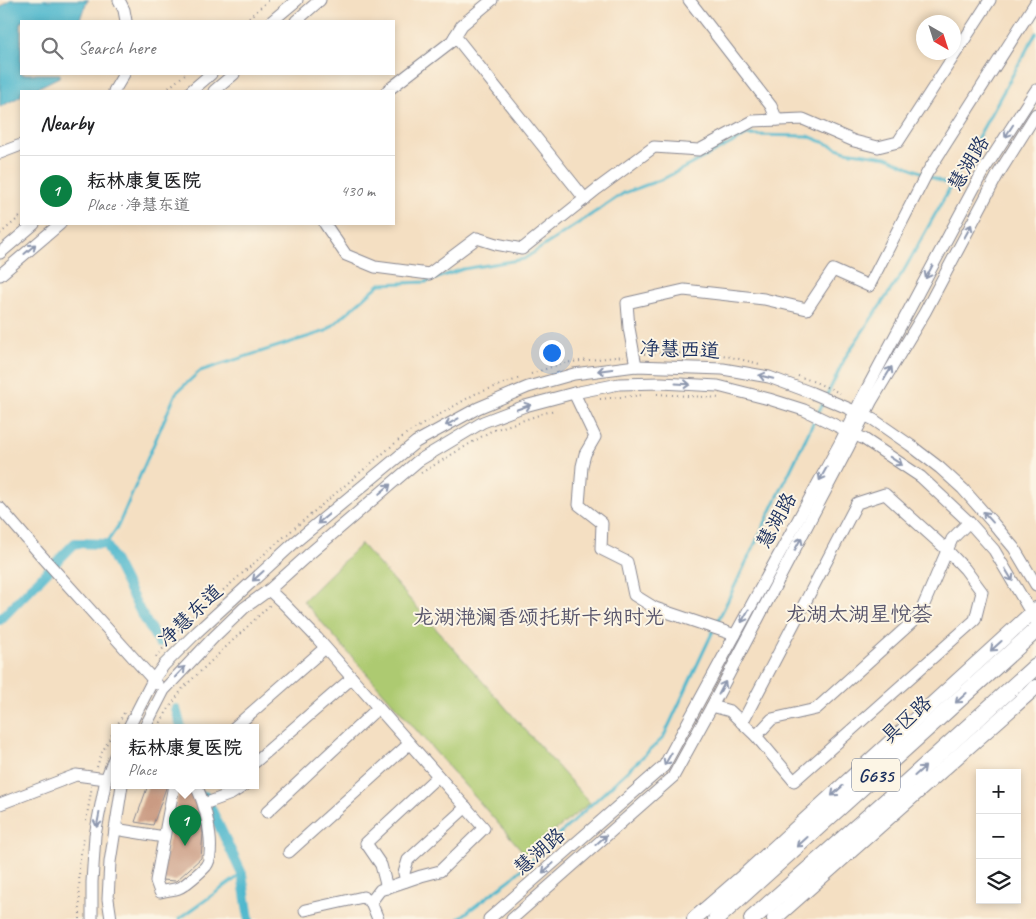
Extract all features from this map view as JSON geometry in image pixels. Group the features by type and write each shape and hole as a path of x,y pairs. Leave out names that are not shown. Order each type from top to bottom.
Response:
{"highway":[{"name":"具区路","path":"716,919 1036,630"},
{"name":"G635","path":"752,919 1036,666"}],"main road":[{"path":"694,919 1035,615"},
{"path":"774,919 1036,687"},
{"path":"872,833 885,802"}],"street":[{"path":"273,20 296,0"},
{"path":"297,20 320,0"},
{"path":"388,90 452,41 462,25 492,0"},
{"path":"690,0 771,106 777,120"},
{"path":"326,225 346,255 375,267 429,274 477,238 522,249 654,147 699,150 753,121 803,119 854,141 878,147 898,142 990,0"},
{"path":"636,366 629,328 627,303 684,290 764,299 807,310 833,270 869,286 925,176 1036,2"},
{"path":"455,36 585,199"},
{"path":"115,90 123,75"},
{"path":"192,90 210,75"},
{"path":"215,90 233,75"},
{"name":"慧湖路","path":"512,919 673,777 712,706 982,173 1036,90"},
{"name":"慧湖路","path":"860,414 871,402 925,312 997,176 1036,114"},
{"path":"0,153 20,145"},
{"path":"0,252 33,225"},
{"path":"0,275 59,225"},
{"name":"净慧西道","path":"294,543 416,442 478,408 528,387 574,374 636,366 723,369 814,387 834,396 860,414 874,420 940,468 963,489 1014,548 1036,585"},
{"name":"净慧西道","path":"308,555 418,461 483,422 525,406 576,397 619,384 660,383 718,386 769,399 822,418 864,439 921,477 969,522 994,550 1035,615"},
{"path":"576,397 595,437 585,454 582,466 579,505 602,523 601,549 627,562 634,595 655,608 734,635"},
{"name":"慧湖路","path":"489,919 664,766 734,635 850,433"},
{"path":"712,706 730,711 742,723 756,736 794,781 975,620 982,592 966,569 885,494 856,503 742,723"},
{"path":"0,508 164,690"},
{"path":"756,736 772,719 816,709 918,616 952,539 969,522"},
{"name":"净慧东道","path":"130,724 153,680 164,665 294,543"},
{"name":"净慧东道","path":"146,724 164,690 214,637 244,608 273,594 308,555"},
{"path":"273,594 325,648 484,828 440,871 380,890 371,902"},
{"path":"238,724 325,648"},
{"path":"259,759 352,678"},
{"path":"268,812 378,708"},
{"path":"289,852 409,744"},
{"path":"92,919 95,835 106,779 111,766"},
{"path":"0,804 76,775 106,779"},
{"path":"387,888 381,866 366,843 438,776"},
{"path":"111,919 108,899 110,862 121,789"},
{"path":"173,789 156,881 160,892 181,888 206,866 210,853 209,802 199,789"},
{"path":"209,802 231,794 238,789"},
{"path":"406,881 404,873 408,860 466,807"},
{"path":"115,829 164,837"},
{"path":"305,910 363,897 371,902 378,919"}],"path":[{"path":"246,20 269,0"},
{"path":"166,90 184,75"},
{"path":"0,234 20,217"},
{"path":"814,387 834,396"},
{"path":"421,473 492,431 576,397 650,394 726,398"},
{"path":"160,724 183,688 245,630 273,594"}],"green space":[{"path":"361,544 590,803 525,854 303,601"}],"water":[{"path":"10,0 89,0 79,20 20,20 20,75 60,75 33,90 20,90 20,97 0,107 0,8"}],"building":[{"path":"147,789 166,789 153,825 135,822"},
{"path":"179,790 195,791 203,834 201,858 176,881 161,880"}],"waterway":[{"path":"827,395 846,356 903,272 1036,33"},
{"path":"106,544 118,526 176,393 200,371 326,331 380,284 426,282 463,269 524,259 624,193 663,179 747,135 808,136 845,151 887,157 923,173"},
{"path":"929,176 951,186"},
{"path":"818,413 824,401"},
{"path":"716,625 815,419"},
{"path":"0,620 75,543 106,544 140,611 159,643"},
{"path":"458,919 511,879 663,738 713,631"},
{"path":"176,709 180,724"},
{"path":"205,796 242,874 249,919"},
{"path":"179,919 242,874"}],"place":[{"name":"耘林康复医院","path":"185,846"}],"district":[{"name":"龙湖太湖星悦荟","path":"859,614"},
{"name":"龙湖滟澜香颂托斯卡纳时光","path":"539,617"}]}
